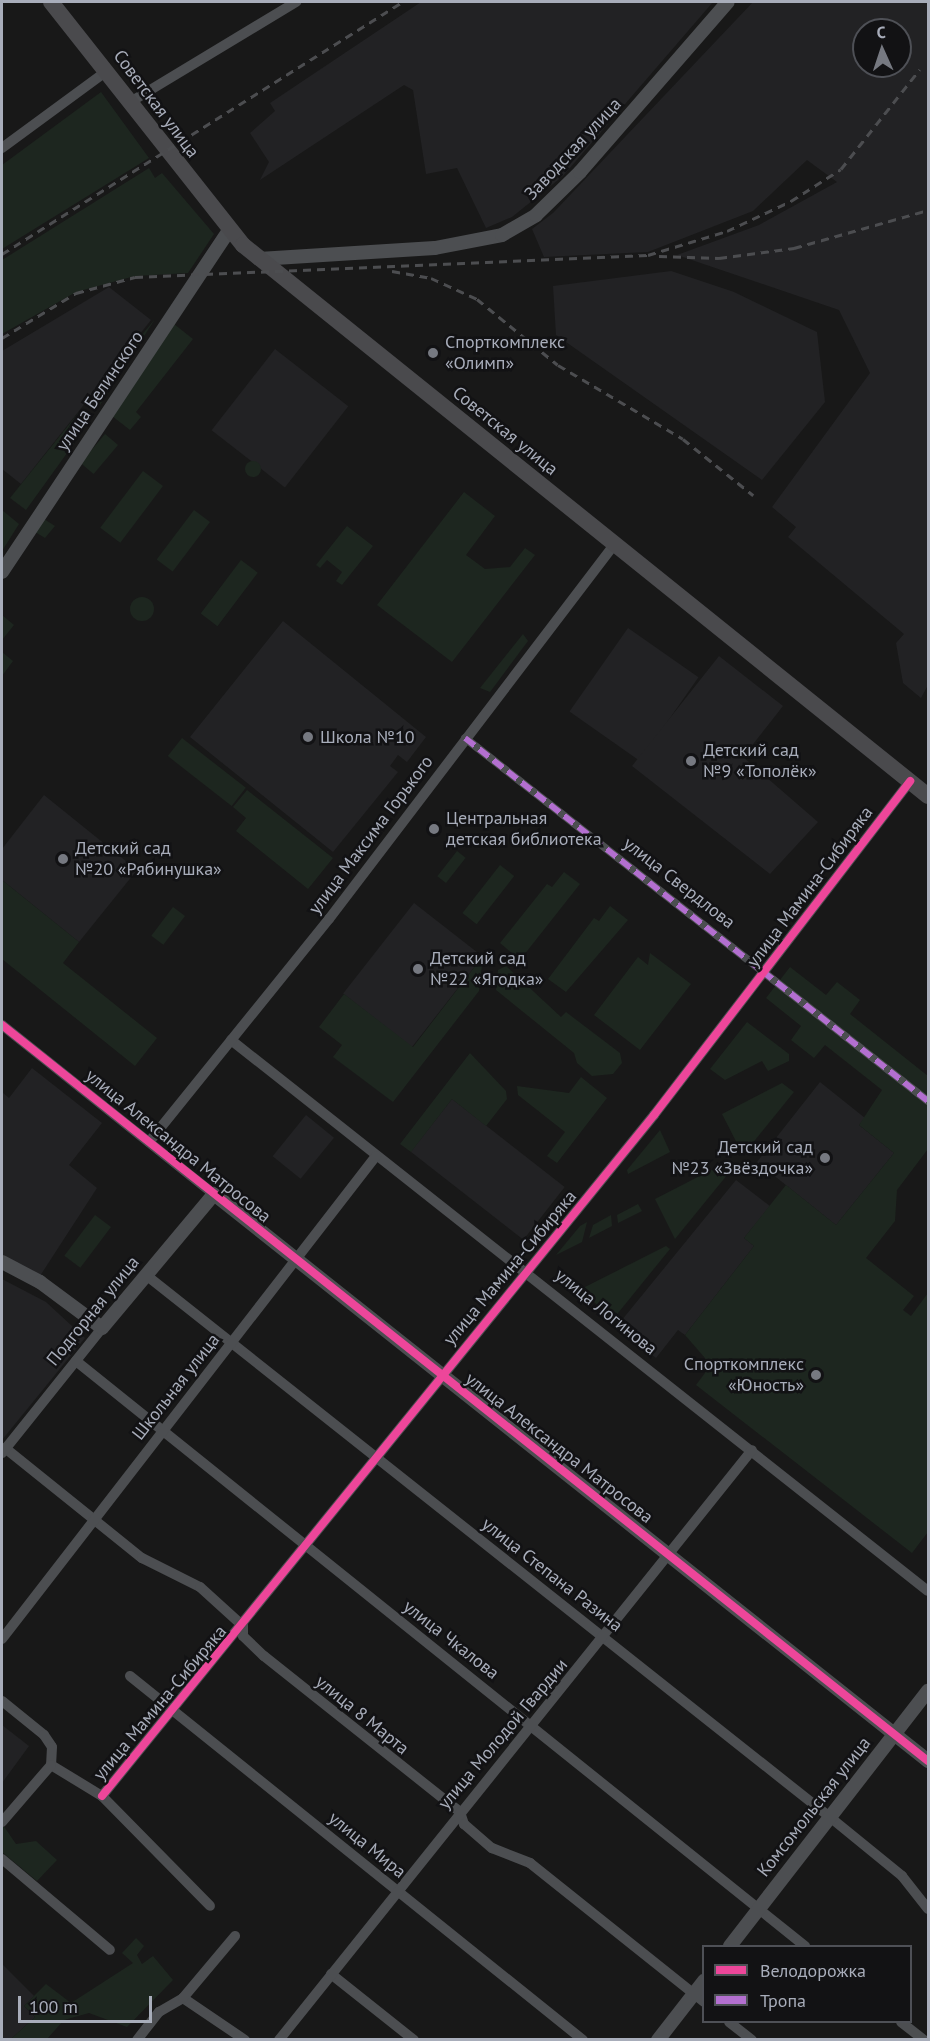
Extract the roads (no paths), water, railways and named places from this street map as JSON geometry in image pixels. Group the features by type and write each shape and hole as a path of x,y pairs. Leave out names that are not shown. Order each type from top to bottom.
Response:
{"main road":[{"name":"Советская улица","path":"51,2 132,101 229,230 259,259 928,796"}],"street":[{"path":"132,101 296,2"},
{"name":"Заводская улица","path":"259,259 435,248 502,235 536,215 580,172 728,2"},
{"path":"2,148 107,71"},
{"name":"улица Белинского","path":"2,573 229,230"},
{"name":"улица Максима Горького","path":"149,1142 231,1040 615,544"},
{"name":"улица Свердлова","path":"465,738 764,970 928,1101"},
{"name":"улица Мамина-Сибиряка","path":"102,1796 171,1710 308,1549 442,1374 529,1272 910,781"},
{"name":"улица Александра Матросова","path":"2,1025 928,1761"},
{"name":"улица Логинова","path":"231,1040 376,1156 529,1272 928,1591"},
{"name":"Школьная улица","path":"2,1639 376,1156"},
{"name":"Подгорная улица","path":"3,1451 214,1194"},
{"path":"2,1262 40,1282 102,1328"},
{"name":"улица Степана Разина","path":"146,1275 831,1818 902,1876 928,1909"},
{"name":"улица Чкалова","path":"76,1361 308,1549 533,1725 802,1945"},
{"name":"улица Молодой Гвардии","path":"279,2040 752,1450"},
{"name":"улица 8 Марта","path":"3,1451 142,1558 200,1587 243,1626 243,1636 264,1656 460,1812 464,1824 492,1848 530,1863 698,1998"},
{"name":"улица Мира","path":"130,1676 583,2040"},
{"name":"Комсомольская улица","path":"732,1945 928,1691"},
{"path":"2,1701 44,1735 52,1747 51,1765 2,1822"},
{"path":"51,1765 102,1796 210,1906"},
{"path":"2,1859 110,1950"},
{"path":"137,2040 159,2012 183,1998 235,1936"},
{"path":"331,1974 414,2040"},
{"path":"183,1998 245,2040"},
{"path":"658,2040 698,1998"},
{"path":"730,2023 752,2040"},
{"path":"902,2023 924,2040"}],"railway":[{"path":"2,254 402,2"},
{"path":"2,338 76,293 135,277 648,255 727,231 791,201 841,169 920,69"},
{"path":"659,256 719,258 794,248 928,210"},
{"path":"392,271 431,278 477,299 558,365 683,439 753,495"}],"place":[{"name":"Спорткомплекс «Олимп»","path":"433,353"},
{"name":"Школа №10","path":"308,737"},
{"name":"Детский сад №9 «Тополёк»","path":"691,761"},
{"name":"Центральная детская библиотека","path":"434,829"},
{"name":"Детский сад №20 «Рябинушка»","path":"63,859"},
{"name":"Детский сад №22 «Ягодка»","path":"418,969"},
{"name":"Детский сад №23 «Звёздочка»","path":"825,1158"},
{"name":"Спорткомплекс «Юность»","path":"816,1375"}]}
